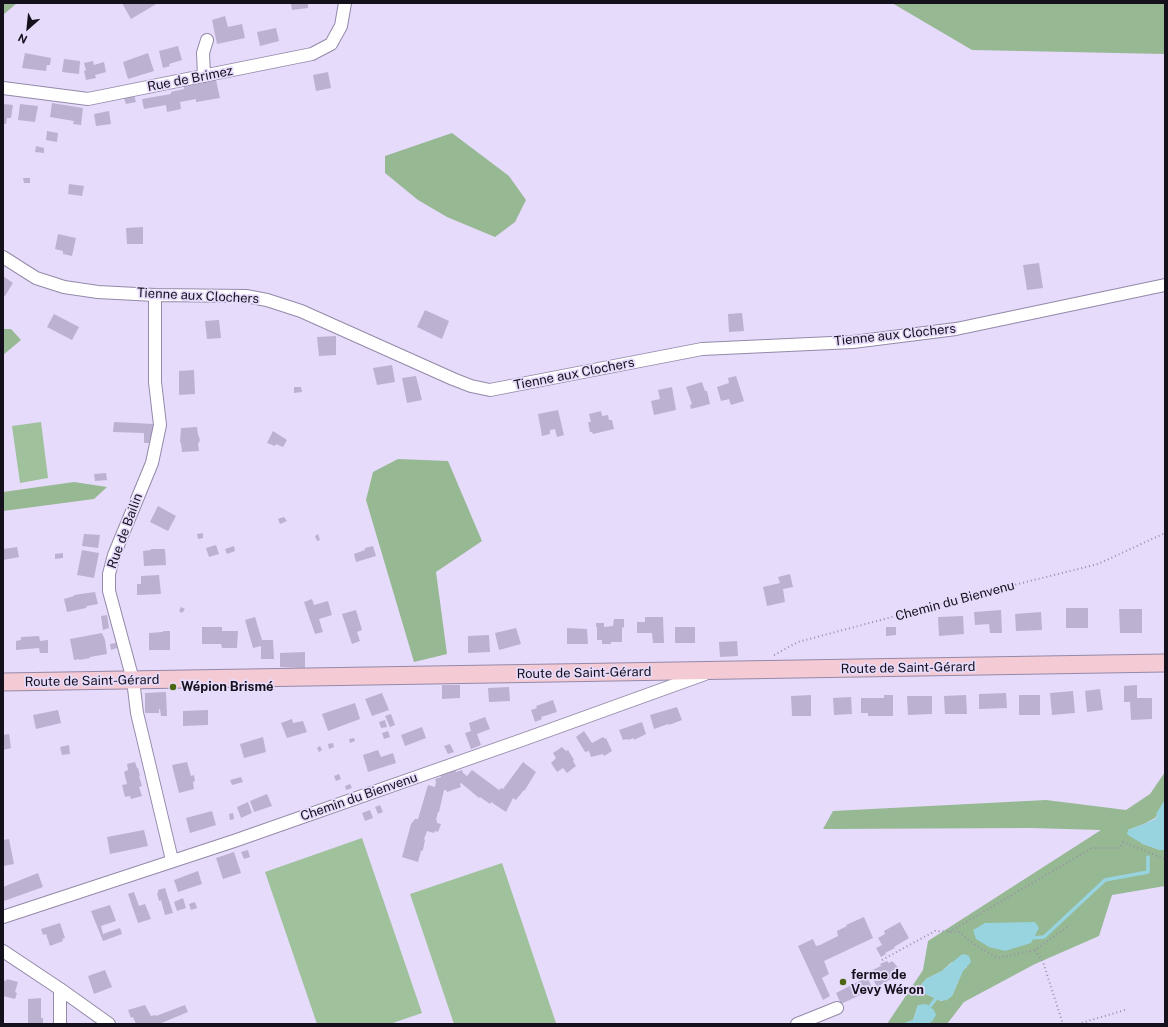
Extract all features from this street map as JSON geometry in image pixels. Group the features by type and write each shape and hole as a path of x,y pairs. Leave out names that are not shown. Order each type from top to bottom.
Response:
{"main road":[{"name":"Route de Saint-Gérard","path":"3,682 1165,663"}],"street":[{"name":"Rue de Brimez","path":"3,88 88,99 312,54 331,44 341,26 346,3"},
{"path":"204,76 203,53 207,40"},
{"name":"Tienne aux Clochers","path":"3,257 36,278 64,287 98,292 246,296 267,300 301,311 453,379 471,386 490,390 702,349 853,342 956,329 1165,285"},
{"name":"Rue de Bailin","path":"155,294 155,382 160,425 152,463 114,556 109,574 109,591 132,680 137,713 172,860"},
{"name":"Chemin du Bienvenu","path":"3,917 242,838 712,671"},
{"path":"3,951 109,1024"},
{"path":"60,989 60,1024"},
{"path":"797,1024 837,1008"}],"path":[{"name":"Chemin du Bienvenu","path":"772,657 798,642 1098,564 1165,533"},
{"path":"949,932 1092,848 1120,848 1123,842 1165,859"},
{"path":"882,960 935,931 959,932 974,945 998,958 1035,950 1070,925"},
{"path":"1035,950 1043,962 1063,1024"},
{"path":"1078,1024 1125,1010"}],"shaded area":[{"path":"3,3 17,3 3,15"},
{"path":"892,3 1165,3 1165,54 972,50"},
{"path":"452,133 509,176 526,200 515,222 495,237 447,217 418,200 385,173 385,156"},
{"path":"3,329 11,329 21,340 3,355"},
{"path":"41,422 48,478 20,483 12,426"},
{"path":"398,459 448,461 482,541 436,572 447,654 414,662 366,500 373,472"},
{"path":"74,482 107,487 94,499 3,511 3,492"},
{"path":"1165,772 1165,808 1160,811 1155,818 1128,830 1143,844 1160,850 1165,850 1165,886 1112,895 1099,936 1035,964 964,1002 947,1024 928,1024 933,1020 918,1005 913,1020 902,1024 887,1024 923,970 928,941 1101,830 1030,828 823,829 833,811 1046,800 1126,810 1150,794","holes":["952,962 967,967 963,970 952,996 941,1001 926,994 915,993 926,979 942,971"]},
{"path":"1164,808 1165,850 1160,850 1143,844 1127,834 1128,830 1155,819"},
{"path":"362,838 422,1013 390,1024 317,1024 265,872"},
{"path":"502,863 556,1023 554,1024 454,1024 410,894"},
{"path":"1035,922 1039,928 1031,943 1005,951 989,947 976,939 973,930 985,923"},
{"path":"964,954 969,956 971,962 963,971 952,996 947,1000 941,1001 926,994 918,995 915,993 926,979 942,971"},
{"path":"926,1004 934,1010 936,1015 933,1020 928,1024 902,1024 913,1020 918,1005"}],"building":[{"path":"122,3 158,3 131,19"},
{"path":"308,3 308,8 292,10 291,4"},
{"path":"225,16 228,27 242,24 245,38 217,44 212,20"},
{"path":"276,28 279,41 260,46 257,32"},
{"path":"178,46 182,60 169,64 170,66 163,68 159,51"},
{"path":"25,53 51,58 50,65 47,65 46,71 22,68"},
{"path":"148,53 154,71 128,79 123,62"},
{"path":"64,59 80,61 79,74 62,72"},
{"path":"93,61 94,65 104,62 106,72 95,75 96,78 86,80 84,63"},
{"path":"328,72 331,88 316,91 313,75"},
{"path":"216,80 220,98 196,102 196,99 180,102 181,109 167,112 166,105 144,109 142,99 171,94 171,92 184,89 184,86"},
{"path":"134,95 136,102 126,104 124,98"},
{"path":"52,103 83,108 81,125 73,124 74,121 50,117"},
{"path":"3,104 13,105 11,118 7,118 6,124 3,124"},
{"path":"20,104 38,106 35,122 18,120"},
{"path":"109,111 111,124 96,126 94,114"},
{"path":"47,131 58,133 57,142 46,140"},
{"path":"36,146 44,148 44,153 35,152"},
{"path":"23,178 30,178 30,183 24,183"},
{"path":"69,184 84,186 82,196 68,194"},
{"path":"143,227 143,244 127,244 126,228"},
{"path":"58,234 76,238 72,256 63,254 63,251 55,249"},
{"path":"1039,263 1043,288 1027,290 1023,265"},
{"path":"3,276 13,283 5,296 3,295"},
{"path":"425,310 449,321 442,339 417,327"},
{"path":"742,313 744,331 729,332 728,314"},
{"path":"54,314 79,327 72,340 47,327"},
{"path":"219,320 221,338 207,339 205,321"},
{"path":"336,336 336,355 319,356 317,337"},
{"path":"392,365 395,382 377,385 373,368"},
{"path":"194,370 195,394 179,395 179,371"},
{"path":"416,376 422,400 407,403 402,378"},
{"path":"736,376 744,401 731,405 729,399 721,401 717,387 729,383 728,378"},
{"path":"702,382 705,391 707,391 710,404 691,409 690,405 692,404 686,387"},
{"path":"294,387 301,387 302,392 294,393"},
{"path":"672,387 676,410 654,415 651,401 660,399 658,390"},
{"path":"558,410 564,435 557,437 555,429 550,430 550,434 542,436 538,414"},
{"path":"601,411 602,416 608,415 609,420 612,420 614,429 593,434 590,432 588,422 591,422 589,414"},
{"path":"114,422 154,424 152,443 144,443 144,433 113,432"},
{"path":"197,427 200,440 198,444 199,451 182,452 180,442 181,428"},
{"path":"273,431 287,440 283,447 276,444 275,446 267,443"},
{"path":"106,473 107,480 95,481 94,474"},
{"path":"158,506 176,516 168,531 150,522"},
{"path":"284,517 287,521 280,524 278,519"},
{"path":"203,533 203,538 198,539 197,534"},
{"path":"84,534 100,535 98,548 82,546"},
{"path":"318,534 320,540 317,541 315,536"},
{"path":"216,545 219,554 209,557 206,548"},
{"path":"234,546 235,551 227,554 225,549"},
{"path":"373,546 376,556 356,562 354,554 365,550 365,548"},
{"path":"17,547 19,557 3,560 3,549"},
{"path":"151,549 165,549 166,565 144,566 143,551"},
{"path":"82,550 99,553 94,578 77,575"},
{"path":"63,553 63,558 55,559 55,554"},
{"path":"790,574 793,587 783,589 785,602 767,606 763,587 780,583 778,577"},
{"path":"159,575 161,594 137,595 137,584 141,584 141,576"},
{"path":"95,592 98,604 67,612 64,599 74,595"},
{"path":"312,599 314,605 328,601 332,615 319,619 323,632 315,634 304,602"},
{"path":"181,607 185,609 182,613 179,611"},
{"path":"1066,608 1088,608 1088,628 1066,628"},
{"path":"1119,609 1142,609 1142,633 1120,633"},
{"path":"356,610 362,630 357,632 360,641 352,644 342,614"},
{"path":"1001,610 1002,633 990,633 989,624 975,625 974,612"},
{"path":"1041,612 1042,630 1016,631 1015,614"},
{"path":"107,615 109,628 103,630 101,616"},
{"path":"963,616 964,634 939,636 938,617"},
{"path":"255,617 262,640 273,640 274,659 261,659 261,646 253,648 245,620"},
{"path":"645,617 663,617 664,643 653,643 652,633 637,633 637,622 645,622"},
{"path":"614,619 624,619 624,627 622,628 622,642 602,644 602,640 597,640 596,623 604,623 604,627 613,626"},
{"path":"202,627 222,627 222,631 238,631 237,648 222,648 221,644 202,644"},
{"path":"675,627 695,627 695,643 675,643"},
{"path":"886,627 896,627 896,635 886,636"},
{"path":"516,628 521,644 499,650 495,633"},
{"path":"567,628 587,629 588,644 567,644"},
{"path":"170,631 170,650 149,650 149,633"},
{"path":"102,633 105,640 107,654 74,660 70,639"},
{"path":"489,635 490,652 468,653 468,636"},
{"path":"39,636 40,641 48,640 48,653 40,653 39,648 16,650 16,641 21,640 21,637"},
{"path":"737,641 738,656 720,657 719,642"},
{"path":"116,643 117,648 111,650 110,644"},
{"path":"305,652 305,668 280,667 280,653"},
{"path":"442,685 460,685 460,698 442,699"},
{"path":"1137,685 1137,698 1152,698 1152,719 1131,720 1130,702 1124,702 1124,686"},
{"path":"509,687 510,701 489,702 488,688"},
{"path":"1100,689 1103,710 1087,712 1085,691"},
{"path":"1073,691 1075,713 1052,715 1050,693"},
{"path":"166,692 167,716 161,716 160,709 159,713 145,713 145,693"},
{"path":"382,693 389,710 372,716 365,699"},
{"path":"1006,693 1007,708 979,709 979,694"},
{"path":"811,695 811,716 792,716 791,696"},
{"path":"884,695 893,695 893,716 868,716 868,713 861,713 861,698 884,698"},
{"path":"966,695 967,714 945,714 944,696"},
{"path":"1019,695 1040,695 1040,715 1019,715"},
{"path":"907,696 932,696 932,714 908,715"},
{"path":"851,697 852,714 834,715 833,698"},
{"path":"553,700 557,712 541,717 542,719 535,722 531,710 537,708 536,706"},
{"path":"355,703 360,719 328,731 322,714"},
{"path":"677,707 682,720 654,729 650,715"},
{"path":"58,710 61,723 36,729 33,715"},
{"path":"208,710 208,725 183,726 183,711"},
{"path":"391,714 395,725 390,727 385,716"},
{"path":"485,717 490,729 477,734 481,745 471,749 465,733 471,731 469,723"},
{"path":"292,719 293,723 303,721 307,732 287,738 281,723"},
{"path":"385,720 387,727 381,728 379,722"},
{"path":"642,722 646,734 634,740 634,738 623,740 619,730"},
{"path":"422,727 426,738 405,746 401,735"},
{"path":"388,731 390,737 384,739 382,733"},
{"path":"584,731 592,743 603,737 605,739 606,738 612,751 604,756 603,754 591,757 589,751 585,752 576,737"},
{"path":"9,734 11,748 3,750 3,735"},
{"path":"263,737 266,752 244,758 240,744"},
{"path":"354,738 355,741 350,743 349,739"},
{"path":"333,743 334,747 329,749 328,744"},
{"path":"450,744 454,752 448,754 444,746"},
{"path":"69,745 70,754 62,755 60,747"},
{"path":"320,746 322,750 319,752 317,748"},
{"path":"562,747 566,751 568,750 576,766 567,773 563,768 557,772 551,763 556,758 553,753"},
{"path":"378,750 381,757 393,753 396,763 368,772 363,755"},
{"path":"135,762 140,776 142,786 139,787 142,796 131,799 130,796 125,797 122,785 127,784 124,772 128,770 127,764"},
{"path":"187,762 191,776 194,775 194,789 179,793 172,765"},
{"path":"523,762 536,772 525,790 516,800 513,798 506,812 491,802 490,804 480,797 479,798 461,783 461,787 447,792 444,790 436,820 437,823 441,824 438,832 435,831 434,833 427,831 424,839 423,850 421,851 418,862 402,857 411,824 415,819 418,819 428,785 435,787 435,779 441,777 440,774 455,769 456,772 462,770 467,776 472,770 499,790 501,788 503,789"},
{"path":"339,774 341,779 336,781 334,776"},
{"path":"241,777 243,782 232,785 230,780"},
{"path":"350,784 352,788 346,790 345,786"},
{"path":"267,794 272,806 254,812 250,801"},
{"path":"248,802 252,813 241,818 237,807"},
{"path":"380,805 383,812 378,814 375,807"},
{"path":"370,810 373,818 365,821 362,813"},
{"path":"212,811 216,825 190,833 186,818"},
{"path":"233,813 234,819 230,820 229,814"},
{"path":"144,830 148,846 110,854 107,837"},
{"path":"9,839 14,864 3,866 3,840"},
{"path":"248,850 250,857 244,859 241,852"},
{"path":"234,852 241,873 223,879 216,858"},
{"path":"198,871 202,884 178,892 174,880"},
{"path":"38,873 43,887 4,901 3,887"},
{"path":"165,888 173,913 165,915 161,900 159,901 157,893 158,890"},
{"path":"134,892 139,906 145,904 151,919 138,923 128,894"},
{"path":"183,898 186,908 177,911 174,902"},
{"path":"195,902 197,908 191,910 189,904"},
{"path":"110,905 116,921 101,926 103,934 120,928 122,934 103,941 91,911"},
{"path":"864,917 873,938 824,961 829,974 822,978 830,996 823,1000 798,946 813,939 816,946 820,945 838,936 837,931 847,926 846,925"},
{"path":"900,922 909,938 881,957 876,948 882,945 878,938 885,934 884,931"},
{"path":"60,923 65,938 62,939 63,941 50,946 46,934 43,935 41,929"},
{"path":"887,961 889,963 892,961 896,965 899,969 898,975 877,987 868,972 881,966 880,964"},
{"path":"105,970 112,987 94,994 88,976"},
{"path":"867,977 873,989 841,1004 836,993"},
{"path":"7,979 18,982 15,992 17,993 15,999 3,996 3,980 6,981"},
{"path":"41,998 41,1018 43,1018 43,1024 28,1024 28,999"},
{"path":"145,1005 151,1016 156,1016 185,1005 188,1012 159,1024 136,1024 133,1017 131,1018 128,1010"}],"waterway":[{"path":"1158,814 1165,803"},
{"path":"1031,938 1044,937 1105,880 1148,872 1148,857"},
{"path":"927,1010 938,996"}],"place":[{"name":"Wépion Brismé","path":"173,687"},
{"name":"ferme de Vevy Wéron","path":"843,982"}]}
